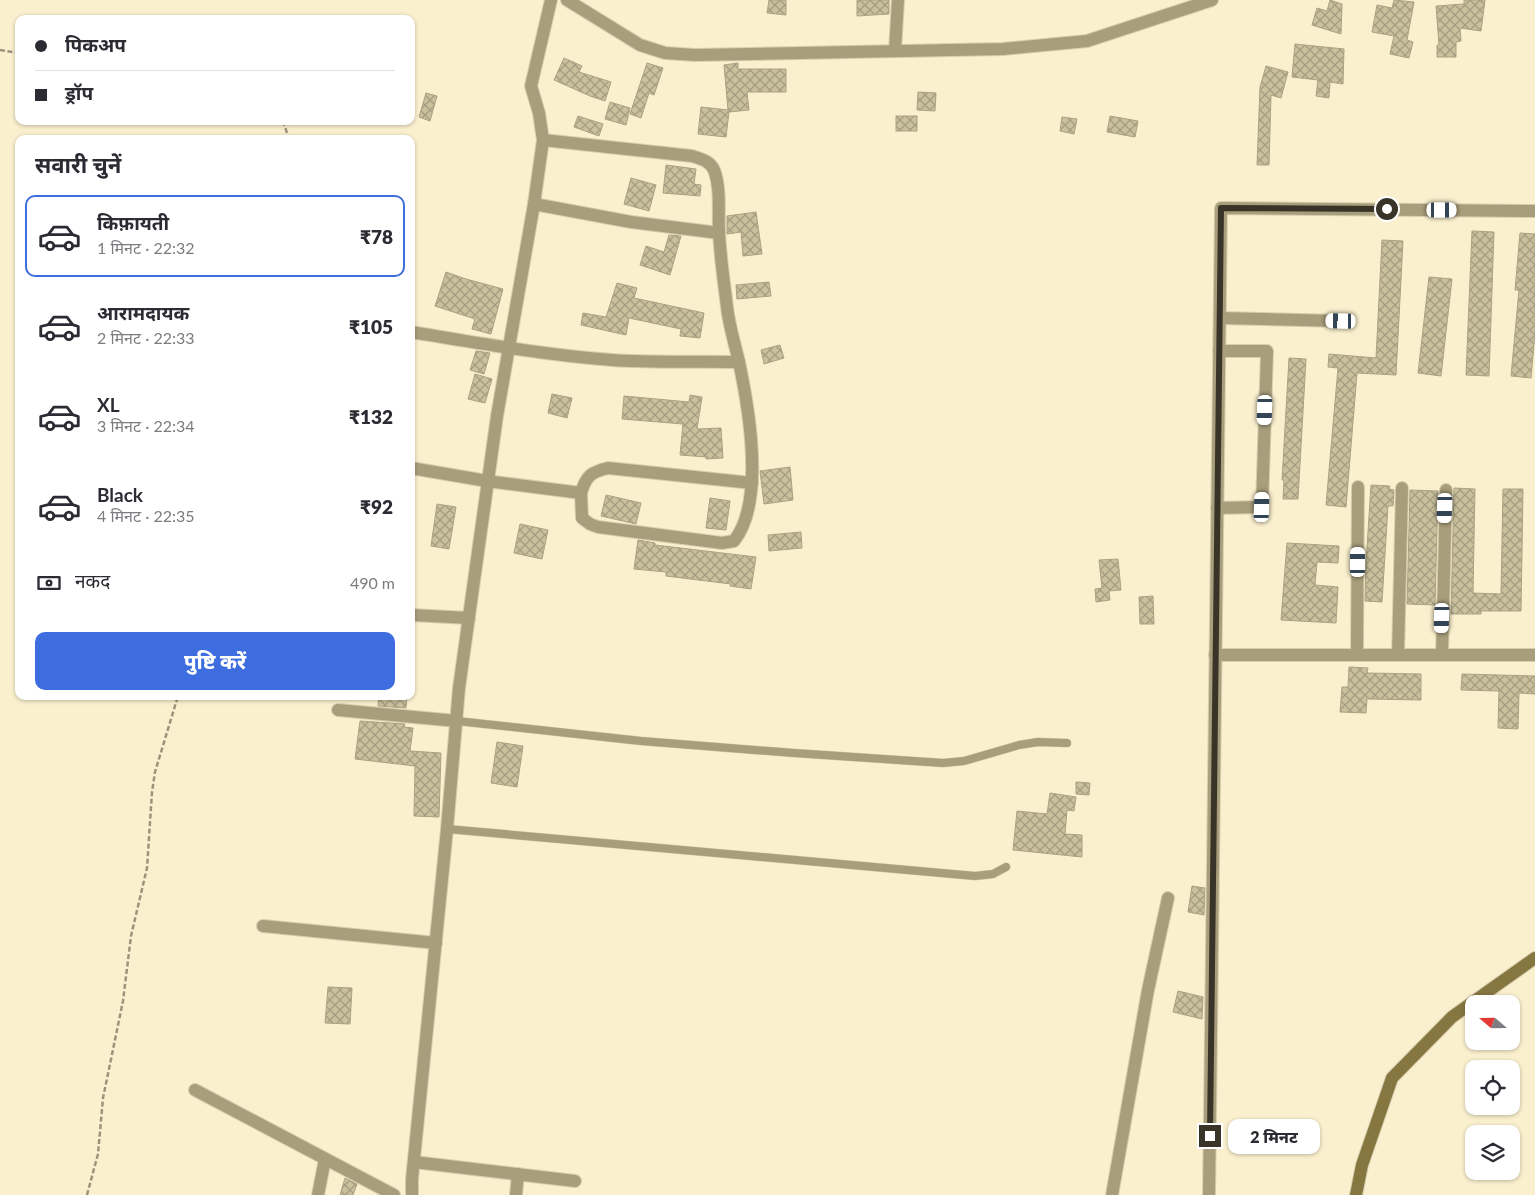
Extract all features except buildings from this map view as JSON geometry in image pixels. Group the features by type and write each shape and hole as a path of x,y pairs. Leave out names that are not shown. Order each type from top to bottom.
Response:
{"main road":[{"path":"1356,1195 1362,1165 1392,1078 1452,1017 1535,958"}],"street":[{"path":"412,1195 459,688 487,481 534,204 542,140 539,113 531,86 551,0"},
{"path":"567,0 640,45 665,53 695,55 1003,49 1087,40 1212,0"},
{"path":"895,51 898,0"},
{"path":"542,140 692,156 704,160 713,168 717,181 719,233 727,310 739,362 750,426 752,483 744,524 734,541 722,543 598,527 582,518 581,492 585,480 596,471 608,468 752,483"},
{"path":"534,204 631,222 719,233"},
{"path":"1209,1195 1221,208 1535,211"},
{"path":"1220,318 1341,321"},
{"path":"415,333 509,349 615,360 739,362"},
{"path":"1217,508 1262,507 1267,351 1219,351"},
{"path":"415,469 487,481 581,492"},
{"path":"1357,655 1358,487"},
{"path":"1398,655 1402,488"},
{"path":"1442,655 1446,490"},
{"path":"415,616 469,618"},
{"path":"1216,655 1535,655"},
{"path":"338,710 457,721"},
{"path":"1112,1195 1148,990 1168,898"},
{"path":"263,926 436,943"},
{"path":"195,1090 394,1195"},
{"path":"318,1195 325,1159"},
{"path":"414,1162 575,1181"},
{"path":"516,1195 518,1174"}],"lane":[{"path":"457,721 641,741 794,754 943,763 964,761 1019,745 1038,742 1067,743"},
{"path":"447,829 975,876 993,874 1006,867"}],"path":[{"path":"0,50 15,52"},
{"path":"87,1195 98,1154 103,1098 123,1001 131,936 147,868 155,772 177,700"}],"route":[{"path":"1210,1136 1221,208 1387,209"}]}
